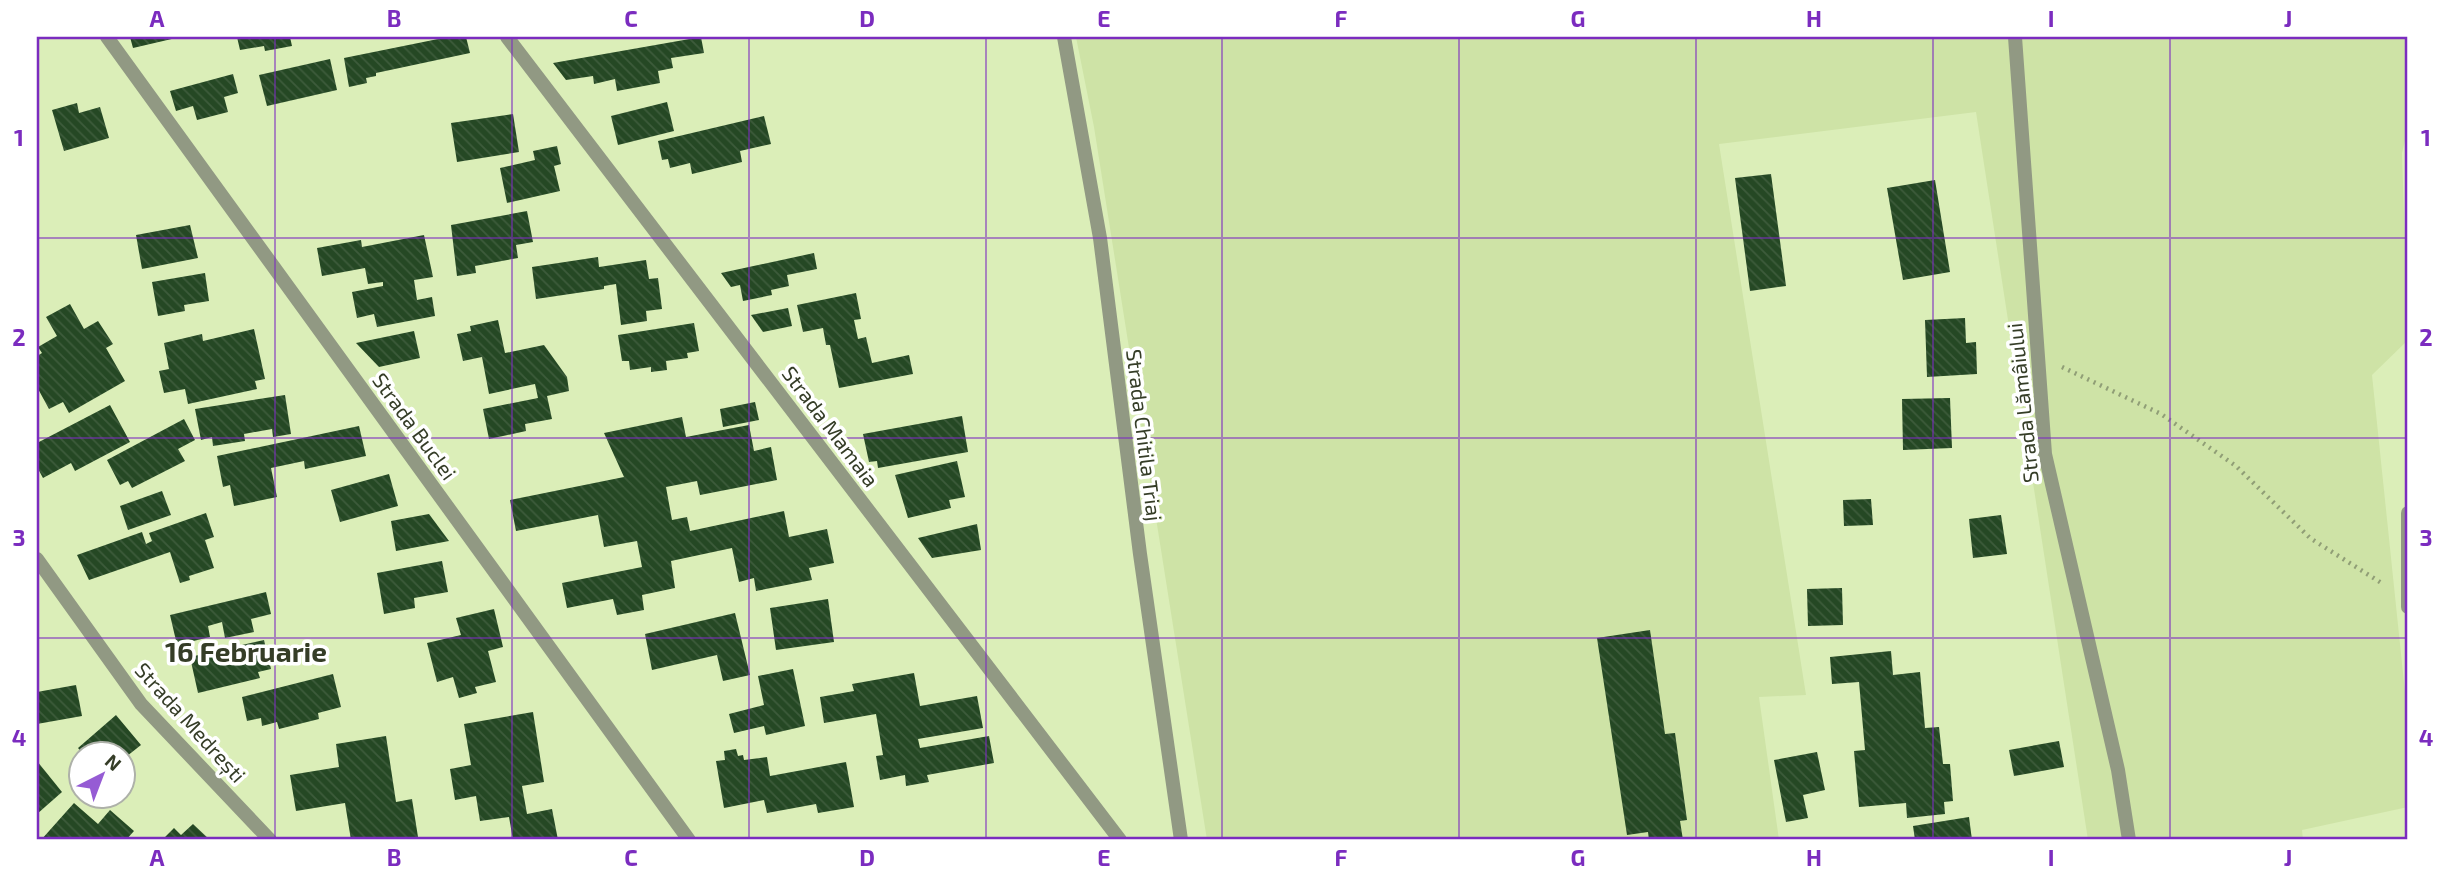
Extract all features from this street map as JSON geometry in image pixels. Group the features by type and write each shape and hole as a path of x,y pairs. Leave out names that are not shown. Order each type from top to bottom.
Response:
{"street":[{"name":"Strada Buclei","path":"107,37 689,840"},
{"name":"Strada Mamaia","path":"508,37 1120,840"},
{"name":"Strada Chitila Triaj","path":"1064,37 1100,238 1138,541 1181,840"},
{"name":"Strada Lămâiului","path":"2015,37 2045,454 2118,770 2129,840"},
{"path":"2408,513 2408,604"},
{"name":"Strada Medrești","path":"37,559 141,704 270,840"}],"path":[{"path":"2037,355 2161,414 2236,466 2311,537 2408,604"}],"shaded area":[{"path":"1076,37 2408,37 2408,128 2402,153 2408,340 2372,375 2408,721 2408,807 2302,830 2303,840 2088,840 1976,112 1719,144 1806,695 1759,697 1779,840 1207,840 1094,127"}],"building":[{"path":"130,37 176,37 176,38 133,48"},
{"path":"237,37 290,37 292,46 265,51 264,46 240,50"},
{"path":"448,37 466,37 470,53 376,73 376,76 366,78 367,83 349,87 344,58"},
{"path":"701,37 704,53 671,58 673,68 658,71 660,83 617,91 615,79 594,84 593,76 566,80 553,63"},
{"path":"330,59 337,90 267,106 259,75"},
{"path":"233,74 238,93 224,97 228,112 197,120 193,106 176,111 170,91"},
{"path":"667,102 674,131 618,145 611,116"},
{"path":"77,103 79,113 100,107 109,138 64,151 52,110"},
{"path":"513,114 519,152 457,162 451,123"},
{"path":"764,116 771,144 740,151 742,162 692,174 690,163 670,168 668,159 662,160 658,141"},
{"path":"557,146 561,164 554,166 560,191 507,203 500,168 535,160 533,151"},
{"path":"1771,174 1786,286 1750,291 1735,178"},
{"path":"1935,180 1950,272 1903,280 1887,188"},
{"path":"527,211 533,242 516,245 518,258 475,266 476,273 457,276 451,225"},
{"path":"190,225 198,258 142,269 136,235"},
{"path":"424,235 433,277 414,280 417,300 432,297 435,316 377,327 374,314 357,318 352,292 383,286 383,282 368,284 365,268 322,276 317,248 361,240 362,247"},
{"path":"814,253 817,269 787,275 789,286 771,290 772,295 743,301 740,285 731,287 721,273"},
{"path":"598,257 599,267 646,260 649,279 658,278 662,309 646,311 647,321 621,325 616,284 604,286 604,289 536,299 532,267"},
{"path":"205,273 209,301 184,305 185,311 158,316 152,282"},
{"path":"856,293 861,319 854,320 858,339 866,337 872,363 909,355 913,374 839,388 830,345 826,345 823,328 803,332 797,305"},
{"path":"70,304 84,329 98,321 113,344 106,348 125,381 69,413 63,402 49,409 37,387 37,356 42,353 38,347 57,336 46,317"},
{"path":"788,308 792,326 763,332 751,315"},
{"path":"1965,318 1966,343 1976,342 1977,374 1927,377 1925,320"},
{"path":"498,320 505,353 544,345 567,377 569,391 547,396 552,419 525,424 526,431 489,439 483,409 538,398 535,384 489,394 482,357 463,361 457,334 471,331 470,326"},
{"path":"694,323 699,351 687,353 688,358 666,361 667,370 651,372 651,367 630,370 629,361 622,361 618,335"},
{"path":"254,329 265,379 255,381 257,389 188,404 185,389 164,393 159,371 169,369 164,343 202,334 203,341"},
{"path":"414,331 420,358 379,367 356,343"},
{"path":"285,395 291,434 273,437 272,429 244,434 245,441 213,446 212,437 201,440 195,409"},
{"path":"1950,398 1952,448 1903,450 1902,399"},
{"path":"755,402 759,420 723,427 720,409"},
{"path":"110,405 130,442 75,471 71,463 43,478 37,467 37,443"},
{"path":"962,416 968,452 878,468 877,461 869,462 863,434"},
{"path":"682,417 686,437 749,425 754,451 771,447 777,480 700,495 697,481 666,487 672,520 687,517 690,531 784,511 789,537 827,529 834,563 809,568 812,580 756,591 754,578 739,582 732,548 671,561 675,588 642,595 644,610 617,615 613,599 567,608 562,583 642,567 637,541 604,547 598,515 516,531 510,500 624,477 604,433"},
{"path":"184,419 195,440 178,449 185,461 132,488 128,481 120,485 107,460"},
{"path":"359,426 366,456 305,469 304,461 271,468 277,497 234,506 230,485 223,487 217,456"},
{"path":"957,461 965,497 949,500 951,508 908,518 895,475"},
{"path":"389,474 398,506 340,522 331,490"},
{"path":"162,491 171,515 128,530 120,506"},
{"path":"1871,499 1873,525 1844,526 1843,500"},
{"path":"206,513 214,537 205,540 214,568 189,576 190,580 180,583 170,552 89,580 77,555 142,532 146,544 152,541 149,533"},
{"path":"429,514 449,541 396,551 391,521"},
{"path":"2001,515 2007,554 1973,558 1969,519"},
{"path":"977,524 981,550 932,558 918,538"},
{"path":"442,561 448,592 414,598 415,608 384,614 377,573"},
{"path":"1842,588 1843,625 1808,626 1807,589"},
{"path":"266,592 271,614 251,619 254,632 225,638 222,622 208,626 210,637 177,645 170,615"},
{"path":"828,599 834,642 776,650 770,608"},
{"path":"494,609 503,647 488,651 496,682 475,687 477,693 459,698 453,677 437,682 427,643 461,635 456,618"},
{"path":"735,613 750,675 723,681 717,655 652,670 645,634"},
{"path":"1650,630 1665,734 1675,733 1687,820 1680,821 1683,840 1649,840 1648,832 1627,835 1597,638"},
{"path":"264,640 271,669 258,672 260,678 198,693 190,657"},
{"path":"1891,651 1893,675 1920,672 1925,728 1939,727 1943,764 1950,764 1953,801 1944,802 1945,814 1907,818 1906,803 1859,807 1854,751 1865,750 1859,682 1832,684 1830,657"},
{"path":"793,669 805,726 766,735 764,726 734,733 729,714 764,705 758,676"},
{"path":"914,673 920,706 977,696 983,728 918,739 920,748 989,736 994,763 927,775 929,782 906,786 905,775 880,780 876,756 883,755 876,714 824,723 820,697 854,691 852,684"},
{"path":"333,674 341,707 318,713 319,719 279,729 277,722 262,726 261,718 247,721 242,697"},
{"path":"76,685 82,716 37,724 37,692"},
{"path":"533,712 544,782 522,786 527,814 552,809 558,840 513,840 509,817 480,821 476,796 455,800 450,769 471,765 464,724"},
{"path":"116,715 141,745 136,749 136,740 87,740"},
{"path":"386,736 396,802 412,799 418,837 351,840 345,803 296,811 290,775 339,767 336,744"},
{"path":"2059,741 2064,767 2014,776 2009,750"},
{"path":"736,749 738,756 743,755 744,760 767,757 770,776 846,762 854,807 818,813 816,804 767,813 764,800 724,808 716,761 725,760 724,751"},
{"path":"1817,752 1825,790 1803,795 1808,818 1786,822 1774,760"},
{"path":"37,761 62,792 37,814"},
{"path":"68,810 82,810 98,824 110,810 134,831 126,840 41,840"},
{"path":"1969,817 1972,840 1915,840 1913,826"},
{"path":"193,824 210,840 162,840 174,828 181,835"}],"district":[{"name":"16 Februarie","path":"246,651"}]}
